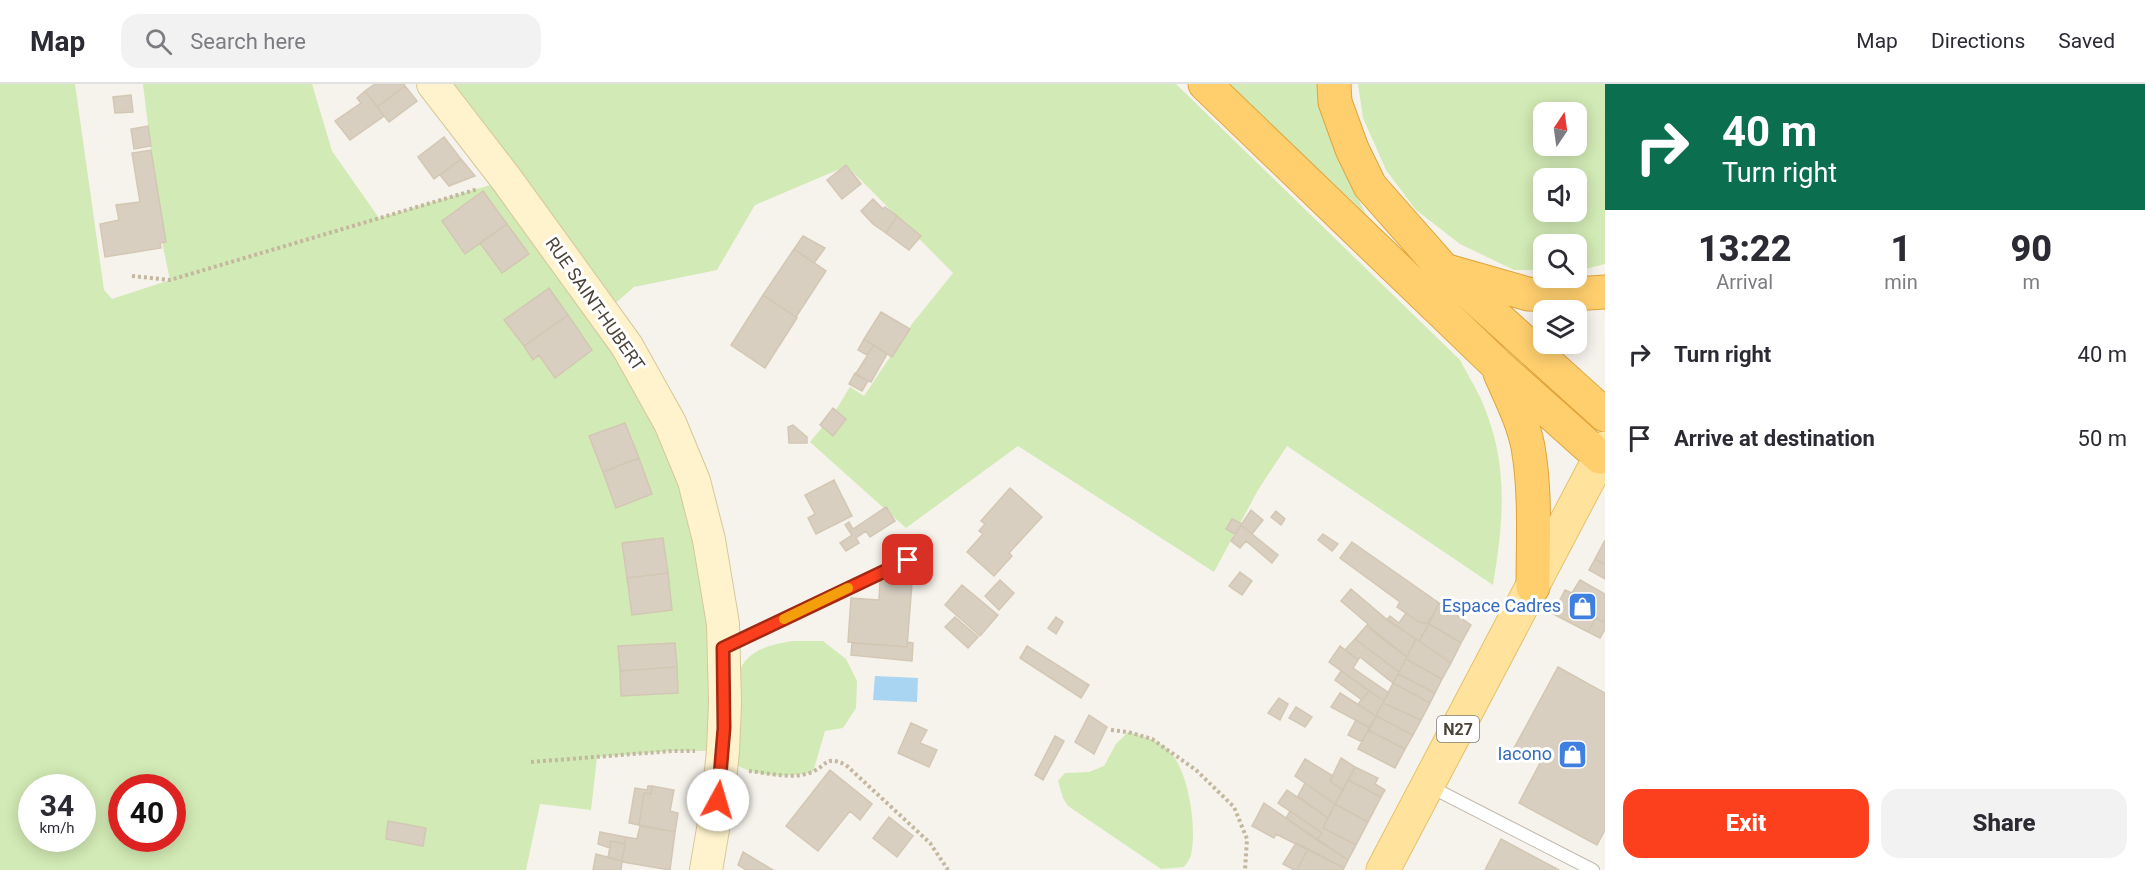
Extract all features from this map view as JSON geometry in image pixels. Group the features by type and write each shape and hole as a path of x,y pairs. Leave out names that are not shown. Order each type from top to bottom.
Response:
{"highway":[{"path":"1205,84 1497,365 1603,452"},
{"path":"1334,84 1335,102 1352,149 1370,186 1444,270 1605,415"},
{"path":"1444,270 1528,294 1559,296 1605,292"},
{"path":"1497,365 1528,445 1533,485 1533,587"}],"main road":[{"name":"N27","path":"1383,870 1603,452"}],"street":[{"name":"RUE SAINT-HUBERT","path":"433,84 507,180 627,346 670,423 694,481 709,540 723,624 725,703 722,759 706,870"}],"lane":[{"path":"723,648 908,560"},
{"path":"1428,786 1593,870"}],"path":[{"path":"132,276 170,280 507,180"},
{"path":"1111,730 1152,739 1196,770 1234,807 1247,839 1245,870"},
{"path":"531,762 672,751 722,759 796,776 813,772 824,762 837,760 846,765 930,843 948,870"}],"green space":[{"path":"0,84 75,84 104,290 112,299 170,280 162,242 143,84 312,84 332,151 379,218 507,180 433,84 1176,84 1460,360 1480,396 1493,431 1501,475 1501,518 1493,585 1287,446 1258,490 1214,572 1018,446 906,528 810,442 834,413 850,387 864,396 912,324 953,273 847,166 755,205 717,270 634,287 604,313 694,481 723,751 672,751 597,757 591,810 540,804 526,870 0,870"},
{"path":"1228,84 1322,84 1331,135 1343,167 1366,214"},
{"path":"1358,84 1605,84 1605,264 1587,268 1587,234 1533,234 1533,270 1514,270 1460,244 1416,210 1386,170 1363,118"},
{"path":"792,641 823,641 846,659 857,681 856,708 843,728 825,731 813,772 784,776 753,772 735,764 734,709 741,668 746,660 756,652"},
{"path":"1128,732 1161,744 1177,761 1182,773 1190,801 1193,830 1191,855 1184,867 1161,869 1068,806 1063,798 1058,781 1065,773 1089,772 1104,766 1116,744"}],"water":[{"path":"875,676 918,678 917,702 873,700"}],"building":[{"path":"375,84 404,84 405,86 377,107 365,91"},
{"path":"405,86 417,101 389,122 377,107"},
{"path":"365,91 384,116 350,140 335,121 361,103 357,98"},
{"path":"131,95 133,112 115,113 113,97"},
{"path":"148,126 151,146 134,149 131,129"},
{"path":"444,137 461,159 434,179 418,157"},
{"path":"151,150 166,242 160,243 161,248 105,257 100,224 119,220 116,205 140,202 132,153"},
{"path":"461,159 475,176 449,186 440,175"},
{"path":"846,165 861,184 842,199 827,180"},
{"path":"483,191 507,224 465,254 442,221"},
{"path":"873,199 883,209 885,207 897,216 886,233 873,224 861,211"},
{"path":"897,216 921,236 909,250 886,233"},
{"path":"507,224 529,254 502,273 480,243"},
{"path":"803,236 825,248 814,263 794,249"},
{"path":"794,249 826,271 796,317 763,295"},
{"path":"549,288 568,315 524,346 504,320"},
{"path":"763,295 797,318 765,368 731,345"},
{"path":"881,312 910,329 892,357 864,339"},
{"path":"568,315 592,350 555,378 539,355 533,360 524,346"},
{"path":"864,339 874,345 867,355 858,350"},
{"path":"874,345 887,354 871,382 855,375"},
{"path":"855,373 868,381 862,391 849,384"},
{"path":"833,408 846,419 833,436 820,425"},
{"path":"625,423 639,458 603,472 589,436"},
{"path":"793,425 807,437 807,443 789,443 788,427"},
{"path":"639,458 652,494 616,508 603,472"},
{"path":"834,480 852,516 816,534 808,518 815,514 805,495"},
{"path":"1010,488 1042,517 1009,553 1012,556 994,576 967,552 983,534 979,531 985,524 981,521"},
{"path":"886,507 895,521 870,537 866,531 856,538 859,543 846,551 840,543 852,535 845,525 849,522 853,529"},
{"path":"1251,510 1263,520 1252,534 1241,525"},
{"path":"1276,511 1285,519 1281,525 1271,517"},
{"path":"1232,519 1242,524 1235,534 1226,529"},
{"path":"1241,525 1278,555 1272,563 1246,541 1240,548 1231,541"},
{"path":"1323,534 1338,544 1332,551 1318,540"},
{"path":"663,538 668,573 627,578 622,543"},
{"path":"1605,540 1605,565 1595,559"},
{"path":"1352,542 1439,603 1429,624 1419,622 1397,607 1400,602 1340,558"},
{"path":"1595,559 1605,565 1605,579 1589,570"},
{"path":"1240,572 1252,581 1242,595 1229,586"},
{"path":"668,573 672,610 632,615 627,578"},
{"path":"1000,580 1014,593 999,610 985,596"},
{"path":"1580,580 1605,594 1605,618 1603,622 1596,618 1588,632 1553,614 1565,590 1572,593"},
{"path":"880,581 912,583 907,647 848,642 851,598 879,600"},
{"path":"962,585 998,615 980,636 945,605"},
{"path":"1351,589 1384,617 1416,639 1407,657 1376,634 1341,601"},
{"path":"1439,603 1471,625 1461,643 1428,623"},
{"path":"1406,613 1419,622 1429,624 1419,641 1387,620 1390,616 1399,623"},
{"path":"955,617 978,637 968,648 945,627"},
{"path":"1056,617 1063,622 1056,634 1048,628"},
{"path":"1596,618 1603,622 1605,618 1605,629 1600,638 1588,632"},
{"path":"1429,624 1461,643 1451,663 1419,641"},
{"path":"1367,625 1407,657 1399,672 1355,639"},
{"path":"1355,639 1399,672 1393,683 1360,657 1358,660 1345,650"},
{"path":"1416,639 1451,663 1442,679 1406,659"},
{"path":"908,642 913,643 912,661 851,655 852,643 907,647"},
{"path":"675,643 677,667 620,671 618,646"},
{"path":"1027,646 1089,685 1081,698 1020,658"},
{"path":"1340,646 1358,660 1353,668 1389,693 1384,701 1329,662"},
{"path":"1406,659 1442,679 1435,693 1398,674"},
{"path":"677,667 678,693 621,696 620,671"},
{"path":"1558,667 1605,693 1605,830 1597,845 1519,803 1540,763 1513,750"},
{"path":"1341,671 1369,691 1362,700 1335,680"},
{"path":"1398,674 1435,693 1430,703 1393,683"},
{"path":"1393,683 1430,703 1421,720 1383,703"},
{"path":"1369,691 1384,701 1376,716 1358,704"},
{"path":"1340,693 1376,716 1370,728 1331,707"},
{"path":"1279,698 1288,704 1280,720 1268,713"},
{"path":"1383,703 1421,720 1413,735 1376,716"},
{"path":"1296,707 1312,717 1305,727 1289,718"},
{"path":"1089,715 1107,727 1094,754 1075,742"},
{"path":"1376,716 1413,735 1405,749 1368,730"},
{"path":"1356,720 1370,728 1362,742 1348,735"},
{"path":"911,723 927,730 920,743 937,750 929,767 898,753"},
{"path":"1368,730 1405,749 1395,768 1358,749"},
{"path":"1055,736 1064,741 1043,780 1035,775"},
{"path":"1341,758 1355,767 1343,790 1330,781"},
{"path":"1305,759 1333,776 1330,781 1343,790 1335,804 1295,776"},
{"path":"1355,767 1378,778 1375,784 1385,790 1381,797 1348,780"},
{"path":"830,770 872,804 860,820 850,811 818,851 786,826"},
{"path":"1348,780 1381,797 1368,822 1335,804"},
{"path":"1305,783 1335,804 1328,818 1298,796"},
{"path":"648,786 652,786 651,794 644,793 639,825 629,823 635,788 647,790"},
{"path":"652,786 674,790 670,811 678,813 675,832 639,825 644,793 651,794"},
{"path":"1287,790 1328,818 1323,828 1356,845 1348,860 1317,840 1322,833 1278,803"},
{"path":"1264,803 1348,860 1344,868 1276,834 1274,838 1252,826"},
{"path":"1335,804 1368,822 1356,845 1323,828"},
{"path":"1290,811 1322,833 1317,840 1286,818"},
{"path":"889,817 913,836 897,857 873,838"},
{"path":"388,821 426,828 423,846 386,839"},
{"path":"640,826 675,832 670,870 622,862 626,837 637,839"},
{"path":"600,832 626,837 625,844 611,841 610,848 598,844"},
{"path":"1501,839 1559,870 1485,870"},
{"path":"611,841 625,844 622,861 608,858"},
{"path":"1296,843 1308,849 1297,870 1294,870 1283,864"},
{"path":"1308,849 1344,868 1343,870 1297,870"},
{"path":"743,852 773,870 746,870 738,865"},
{"path":"596,854 622,861 621,870 593,870"}],"slow traffic":[{"path":"784,619 848,588"}],"place":[{"name":"Espace Cadres","path":"1582,606"},
{"name":"Iacono","path":"1573,754"}],"route":[{"path":"718,800 725,703 723,648 908,560"}]}
